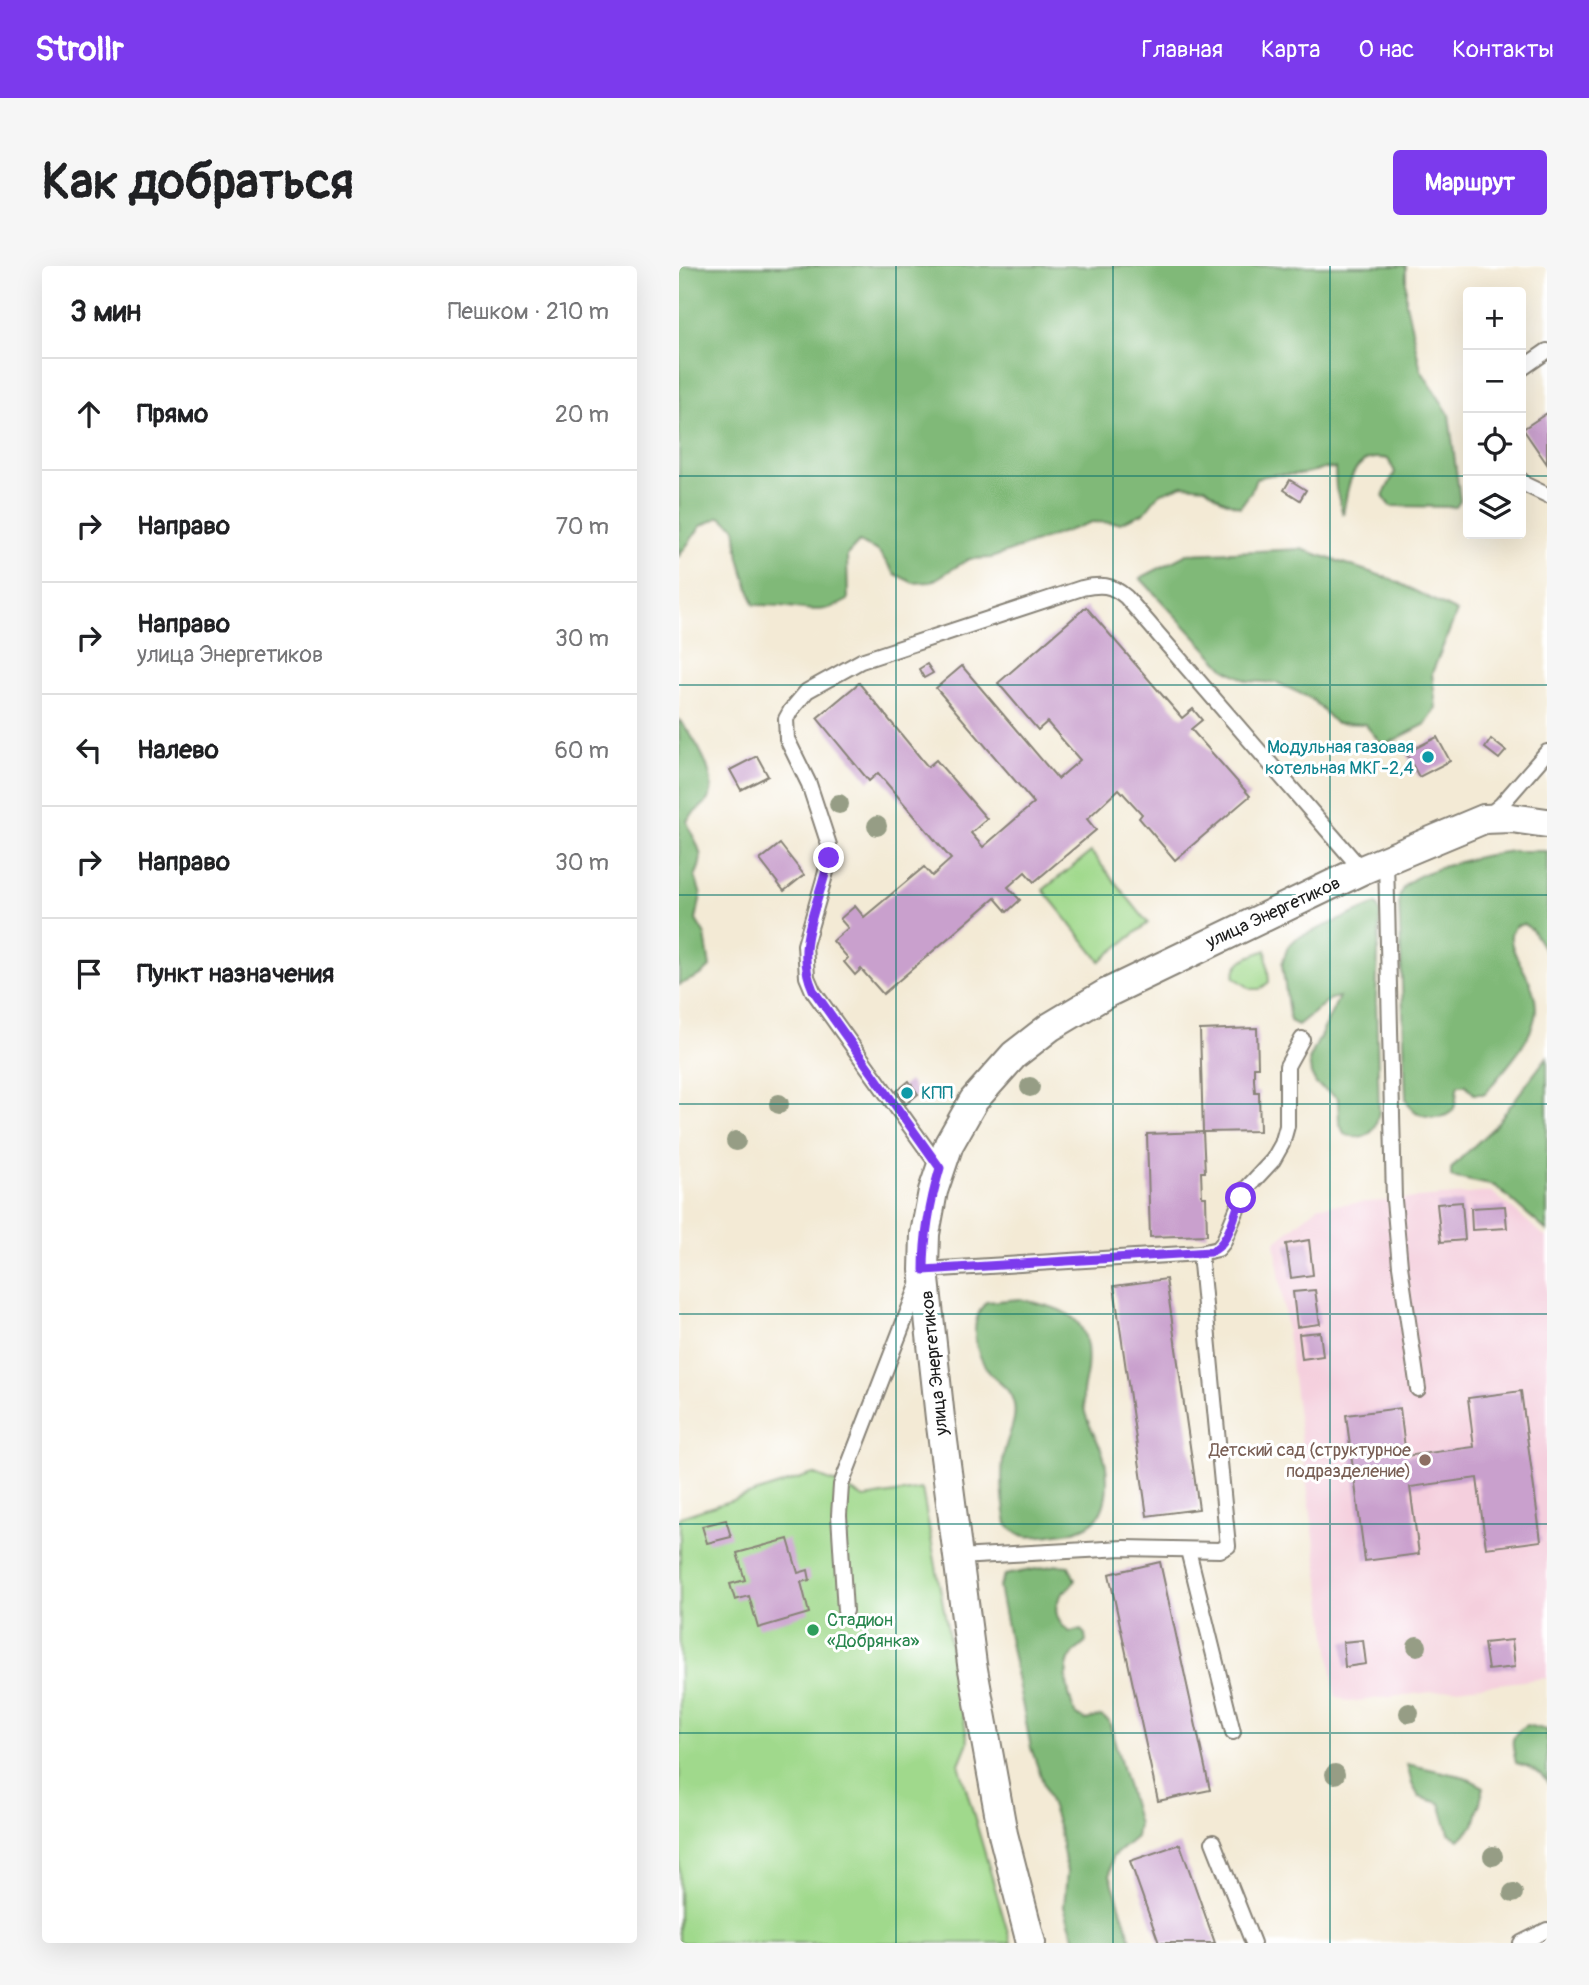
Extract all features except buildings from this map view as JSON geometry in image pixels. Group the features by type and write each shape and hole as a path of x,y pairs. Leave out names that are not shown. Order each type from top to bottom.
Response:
{"street":[{"name":"улица Энергетиков","path":"1031,1943 1003,1834 972,1664 924,1270 927,1223 940,1168 949,1144 974,1100 1014,1055 1050,1027 1138,976 1374,864 1484,819 1511,818 1547,823"}],"lane":[{"path":"1526,366 1547,351"},
{"path":"1526,484 1547,495"},
{"path":"940,1168 813,990 807,976 805,945 826,872 829,845 809,784 790,749 785,730 786,719 807,691 862,661 1081,588 1106,584 1126,597 1374,864 1394,1200 1417,1389"},
{"path":"1484,819 1501,805 1546,755"},
{"path":"845,1611 839,1516 841,1485 924,1270 1200,1254 1218,1249 1245,1190 1273,1160 1282,1144 1287,1126 1285,1076 1287,1066 1302,1039"},
{"path":"958,1556 1124,1548 1225,1549 1228,1540 1200,1254"},
{"path":"1188,1550 1233,1732"},
{"path":"1213,1842 1253,1943"},
{"path":"1521,1943 1547,1930"}],"shaded area":[{"name":"Детский сад (структурное подразделение)","path":"1492,1192 1547,1238 1547,1678 1349,1702 1335,1696 1275,1242 1319,1206"}],"green space":[{"path":"679,266 1406,266 1406,303 1421,370 1449,414 1460,501 1456,507 1390,506 1383,496 1395,472 1388,459 1376,458 1366,460 1353,473 1343,515 1336,489 1335,468 1301,474 1269,475 1256,479 1251,492 1240,507 1222,500 1205,487 1183,485 1159,494 1144,513 1120,523 1092,522 991,558 969,559 931,582 913,583 895,574 878,551 859,542 847,555 848,600 819,610 754,605 739,558 735,527 720,517 701,526 679,556"},
{"path":"1301,549 1391,579 1457,612 1432,673 1436,708 1426,724 1383,746 1365,724 1335,723 1312,699 1278,683 1247,681 1225,669 1140,578 1187,554"},
{"path":"679,720 704,758 711,792 707,801 687,821 700,853 701,860 695,876 701,895 696,920 705,935 710,967 701,975 679,985"},
{"path":"1512,851 1547,851 1547,954 1532,930 1524,924 1516,926 1511,935 1514,952 1534,993 1536,1005 1532,1028 1514,1058 1485,1094 1474,1094 1466,1085 1458,1085 1452,1111 1437,1117 1420,1114 1410,1107 1406,1098 1399,898 1410,881 1422,875 1471,859"},
{"path":"1091,852 1148,923 1100,961 1043,890"},
{"path":"1376,904 1380,912 1376,998 1379,1112 1372,1131 1359,1137 1344,1134 1339,1121 1338,1098 1316,1084 1309,1060 1339,997 1330,999 1298,1025 1290,1021 1282,964 1288,946 1297,938"},
{"path":"1266,950 1269,982 1260,989 1251,989 1234,977 1241,962"},
{"path":"1547,1057 1547,1231 1495,1186 1451,1177 1451,1169 1494,1127"},
{"path":"1020,1299 1063,1312 1073,1318 1085,1337 1087,1370 1083,1391 1084,1407 1104,1458 1106,1496 1101,1513 1092,1523 1063,1534 1027,1536 1017,1533 1007,1524 1002,1470 1014,1420 1014,1407 1009,1392 984,1364 977,1346 975,1328 980,1310 986,1302"},
{"name":"Стадион «Добрянка»","path":"813,1474 864,1498 922,1489 968,1742 959,1764 1011,1943 679,1943 680,1517"},
{"path":"1057,1565 1069,1566 1075,1580 1059,1598 1056,1609 1058,1619 1070,1632 1081,1630 1085,1634 1086,1642 1073,1654 1067,1667 1068,1691 1075,1714 1086,1720 1101,1716 1109,1721 1138,1824 1136,1837 1112,1857 1110,1875 1132,1943 1076,1943 1064,1907 1067,1872 1059,1828 1031,1748 999,1587 1005,1575"},
{"path":"1526,1725 1547,1730 1547,1782 1534,1770 1516,1763 1514,1737"},
{"path":"1407,1764 1465,1777 1484,1787 1474,1825 1459,1840 1449,1833 1440,1803 1419,1797 1412,1784"}],"place":[{"name":"Модульная газовая котельная МКГ-2,4","path":"1428,757"},
{"name":"КПП","path":"907,1093"},
{"name":"Детский сад (структурное подразделение)","path":"1425,1460"},
{"name":"Стадион «Добрянка»","path":"813,1630"}],"route":[{"path":"829,858 805,945 807,976 813,990 940,1168 925,1234 924,1270 1210,1252 1223,1243 1241,1198"}]}
